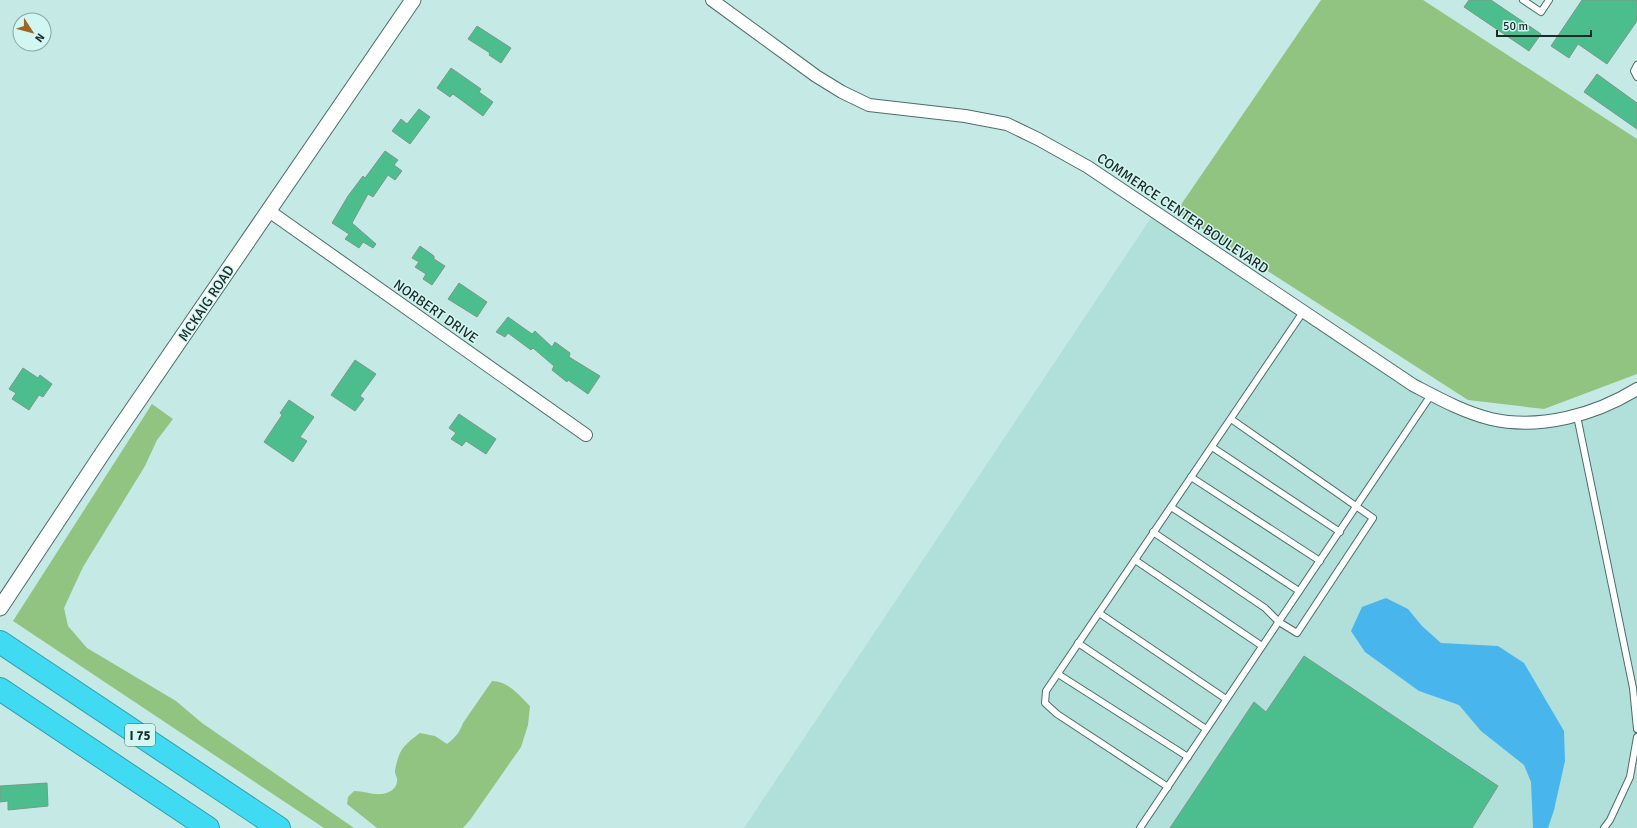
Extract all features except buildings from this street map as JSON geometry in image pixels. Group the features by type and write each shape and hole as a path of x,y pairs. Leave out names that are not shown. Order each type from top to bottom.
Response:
{"highway":[{"name":"I 75","path":"0,642 279,828"},
{"path":"0,689 208,828"}],"street":[{"name":"MCKAIG ROAD","path":"0,608 104,451 413,0"},
{"name":"COMMERCE CENTER BOULEVARD","path":"712,0 816,76 842,92 868,105 965,116 1007,124 1038,139 1088,167 1413,385 1454,407 1492,419 1535,423 1577,416 1620,400 1637,390"},
{"name":"NORBERT DRIVE","path":"269,211 586,435"}],"lane":[{"path":"1523,0 1541,12 1549,0"},
{"path":"1637,66 1634,71 1637,77"},
{"path":"1168,787 1057,714 1045,703 1046,691 1303,312"},
{"path":"1140,828 1431,395"},
{"path":"1577,416 1633,688 1637,729"},
{"path":"1153,532 1265,608 1279,622 1297,633 1374,518 1231,419"},
{"path":"1212,447 1340,532"},
{"path":"1191,477 1320,561"},
{"path":"1171,506 1299,591"},
{"path":"1135,560 1262,646"},
{"path":"1099,613 1226,699"},
{"path":"1078,643 1206,729"},
{"path":"1058,674 1188,757"},
{"path":"1604,828 1610,820 1630,777 1637,737"}],"shaded area":[{"path":"1155,212 1455,407 1535,423 1637,389 1637,828 744,828"}],"green space":[{"path":"1321,0 1423,0 1637,139 1637,374 1544,409 1468,400 1176,212"},
{"path":"152,404 173,419 157,440 145,466 83,567 64,608 68,626 87,648 176,701 202,723 354,828 324,828 13,621"},
{"path":"492,681 503,683 508,686 530,706 528,725 521,747 463,828 377,828 347,804 348,797 354,791 375,794 390,792 397,784 395,773 400,753 411,740 420,733 435,736 447,744 450,742 459,732 463,723"}],"water":[{"path":"1386,598 1408,609 1422,626 1441,643 1498,646 1524,663 1564,731 1565,761 1554,810 1548,828 1533,828 1531,782 1524,765 1481,731 1459,705 1419,691 1365,652 1351,631 1362,607"}]}
